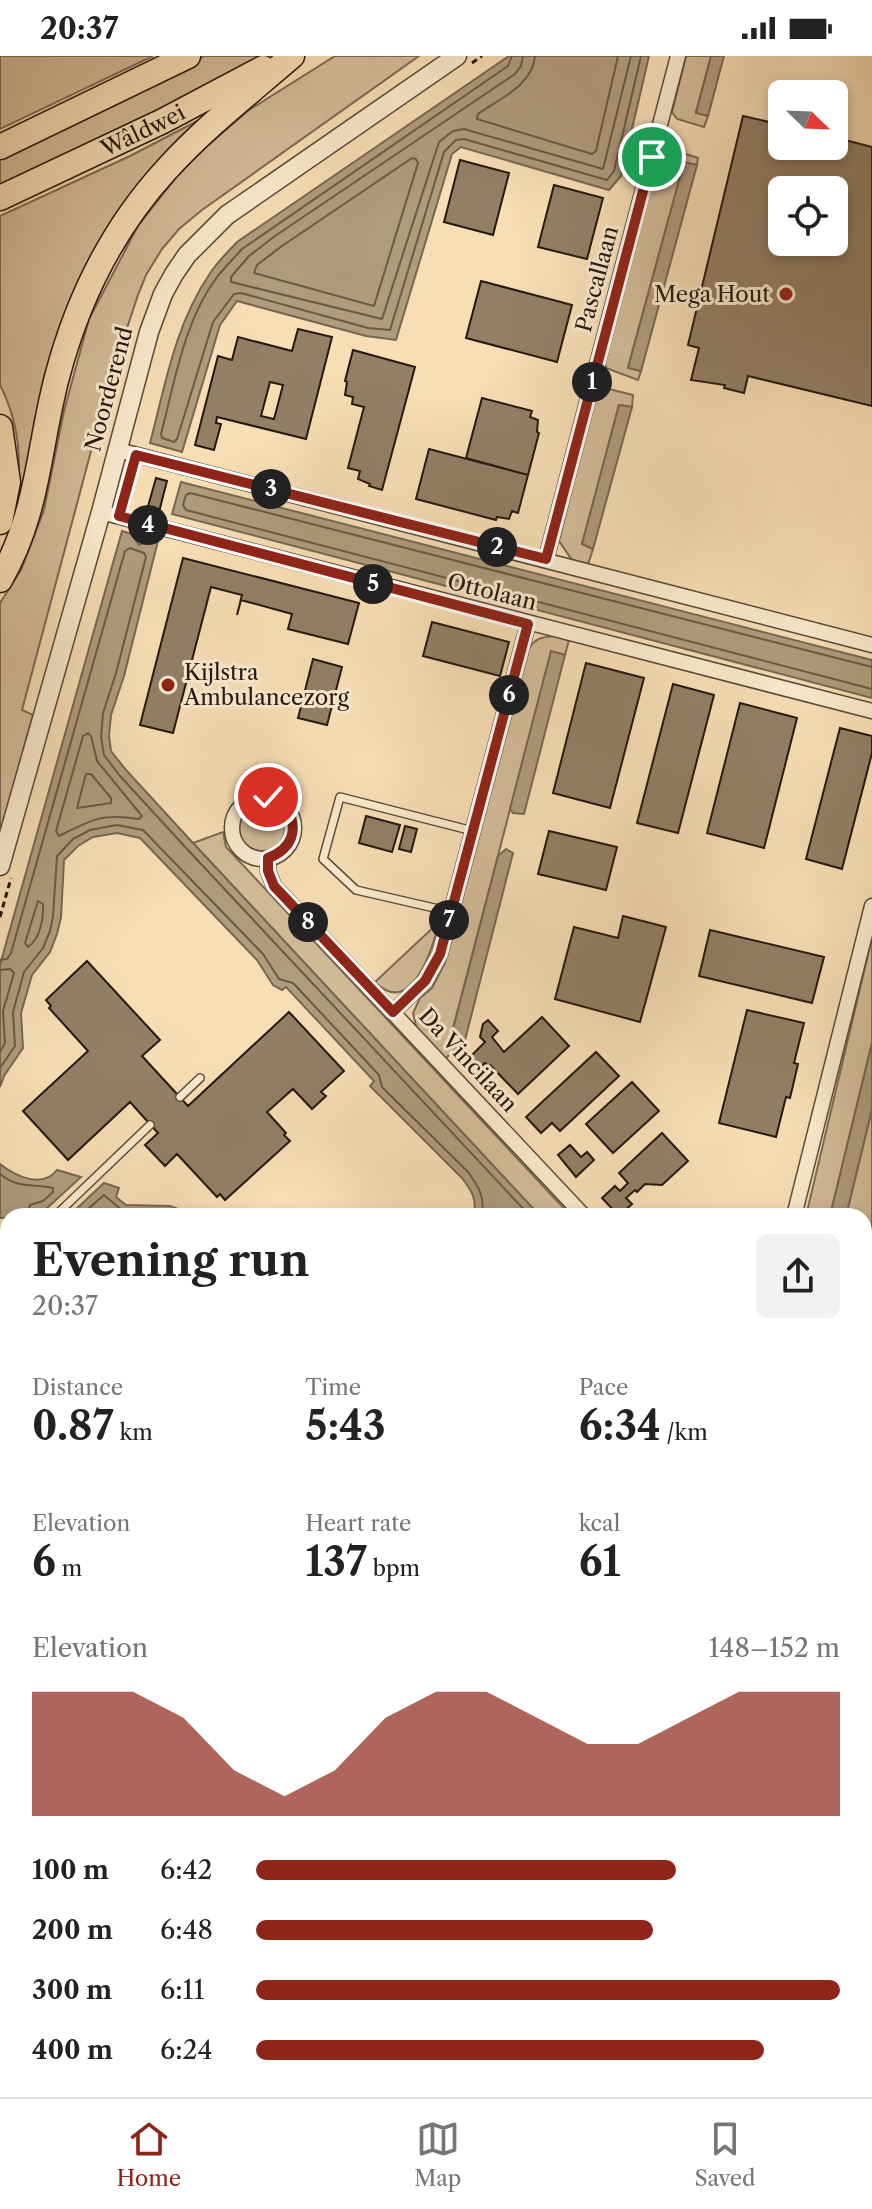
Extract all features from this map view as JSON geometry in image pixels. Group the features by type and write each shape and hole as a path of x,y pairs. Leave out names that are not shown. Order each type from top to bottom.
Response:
{"highway":[{"name":"Wâldwei","path":"0,147 188,56"},
{"name":"Wâldwei","path":"0,198 163,121 284,56"},
{"path":"0,580 16,552 27,520 44,451 56,380 77,311 108,249 165,170 292,56"},
{"path":"0,427 8,482 0,522"}],"street":[{"name":"Pascallaan","path":"546,559 678,56"},
{"name":"Noorderend","path":"6,870 110,514 127,452 155,313 168,284 187,255 227,215 463,60"},
{"name":"Ottolaan","path":"127,452 872,645"},
{"name":"Ottolaan","path":"110,514 872,711"},
{"path":"393,1012 425,981 440,954 528,624"},
{"path":"257,797 278,801 292,817 292,839 278,855 268,858 247,855 234,839 232,828 239,808 257,797"},
{"name":"Da Vincilaan","path":"268,858 268,871 274,886 577,1208"},
{"path":"796,1208 872,906"}],"lane":[{"path":"452,912 356,890 323,859 340,797 473,831"},
{"path":"180,1097 200,1078"},
{"path":"63,1208 150,1125"}],"path":[{"path":"463,60 482,56"},
{"path":"110,514 127,452"},
{"path":"0,917 6,870"}],"shaded area":[{"path":"0,56 153,56 0,129"},
{"path":"204,56 260,56 151,114 0,185 0,157 147,87"},
{"path":"335,56 419,56 202,210 179,229 146,275 111,376 22,710 33,715 0,834 0,603 21,570 44,510 64,411 89,319 138,226 178,175 249,110"},
{"path":"686,56 711,56 696,112 708,116 704,127 677,119 672,112"},
{"path":"226,106 125,216 7,547 19,465 15,425 0,385 0,216 130,156"},
{"path":"670,149 698,158 697,165 684,163 628,367 641,371 638,380 606,368 605,361 658,158"},
{"path":"609,389 633,395 632,407 619,405 582,544 593,549 588,564 572,560 559,541 594,399 599,392"},
{"path":"555,636 569,640 565,655 551,652 451,1036 465,1040 445,1059 417,1030 413,1013 420,998 432,988 445,963 528,650 539,639"},
{"path":"262,805 278,812 285,828 278,844 262,851 246,844 239,828 246,812"},
{"path":"223,832 226,847 564,1208 533,1208 193,843"},
{"path":"439,922 426,962 410,986 400,992 388,991 375,982"},
{"path":"872,938 872,1043 832,1208 808,1208"},
{"path":"872,1109 872,1208 848,1208"}],"water":[{"path":"509,56 649,56 621,176 609,190 461,147 452,154 396,340 366,336 237,301 220,325 182,452 150,443 172,356 188,314 215,266 237,242"},
{"path":"711,56 724,56 708,116 696,113"},
{"path":"684,162 697,165 641,371 628,368"},
{"path":"619,405 632,407 593,549 582,544"},
{"path":"181,482 872,660 872,698 172,514"},
{"path":"122,531 132,534 139,545 151,539 158,541 111,715 111,751 533,1208 475,1208 473,1196 462,1178 370,1086 374,1081 286,987 282,990 273,985 257,960 140,838 117,833 93,837 64,860 57,934 50,952 32,975 21,1013 23,1048 0,1087 0,965"},
{"path":"551,651 565,655 524,814 513,813 510,809"},
{"path":"506,849 513,853 465,1040 451,1037 498,856"},
{"path":"872,1043 872,1109 848,1208 832,1208"},
{"path":"0,1164 28,1179 44,1179 57,1170 81,1177 47,1208 0,1208"},
{"path":"104,1183 119,1188 116,1197 126,1205 175,1208 77,1208"}],"building":[{"name":"Mega Hout","path":"743,116 768,122 768,160 848,160 848,141 872,147 872,406 748,376 744,393 724,388 725,385 691,380 699,348 688,345"},
{"path":"460,160 509,173 493,235 444,222"},
{"path":"554,185 603,198 587,259 538,247"},
{"path":"481,281 572,305 557,362 466,338"},
{"path":"298,329 332,337 306,439 217,417 216,423 221,424 214,450 195,445 218,356 232,360 238,337 292,351","holes":["270,382 283,385 274,419 261,416"]},
{"path":"353,350 415,367 382,490 358,479 360,471 348,468 364,407 352,404 353,397 345,395 345,381"},
{"path":"482,398 532,411 530,417 538,420 539,433 528,475 466,458"},
{"path":"429,449 528,475 518,513 512,511 509,519 497,517 496,520 416,499"},
{"path":"156,478 167,481 159,512 147,510"},
{"name":"Kijlstra Ambulancezorg","path":"183,558 359,603 348,644 288,629 292,614 241,600 237,615 242,595 211,587 173,733 140,725"},
{"path":"432,622 509,642 500,676 423,656"},
{"path":"313,659 342,667 327,725 298,718"},
{"path":"586,663 644,678 610,808 553,793"},
{"path":"673,684 714,695 678,833 637,823"},
{"path":"740,703 797,718 764,848 707,833"},
{"path":"840,728 872,736 872,753 842,869 806,859"},
{"path":"366,816 400,825 392,852 359,843"},
{"path":"405,826 417,829 411,852 399,849"},
{"path":"549,831 617,847 606,890 538,874"},
{"path":"623,916 666,927 640,1022 555,999 574,927 618,938"},
{"path":"710,930 824,957 812,1003 699,976"},
{"path":"87,961 160,1040 142,1056 188,1106 289,1012 344,1071 321,1092 326,1096 312,1109 293,1089 267,1112 290,1141 225,1200 220,1194 217,1197 177,1154 165,1166 145,1145 158,1133 130,1102 68,1160 23,1111 88,1051 49,1008 51,1006 46,1000"},
{"path":"747,1010 804,1023 794,1063 798,1064 790,1098 786,1097 776,1137 719,1123"},
{"path":"542,1017 569,1046 518,1094 490,1065 485,1063 480,1068 470,1057 485,1042 480,1037 483,1024 488,1020 498,1031 492,1037 504,1052"},
{"path":"596,1052 619,1076 560,1131 552,1123 541,1133 526,1117"},
{"path":"632,1082 659,1111 613,1153 586,1124"},
{"path":"662,1133 688,1161 662,1185 645,1184 637,1192 635,1190 626,1198 632,1204 628,1208 611,1208 602,1198 615,1186 620,1191 628,1183 619,1173"},
{"path":"570,1145 581,1157 587,1152 594,1160 576,1177 558,1155"}],"place":[{"name":"Mega Hout","path":"786,294"},
{"name":"Kijlstra Ambulancezorg","path":"168,685"}],"route":[{"path":"268,797 287,808 294,828 286,848 268,858 268,871 274,886 393,1012 425,981 440,954 528,624 119,516 136,455 546,559 652,157"}]}
